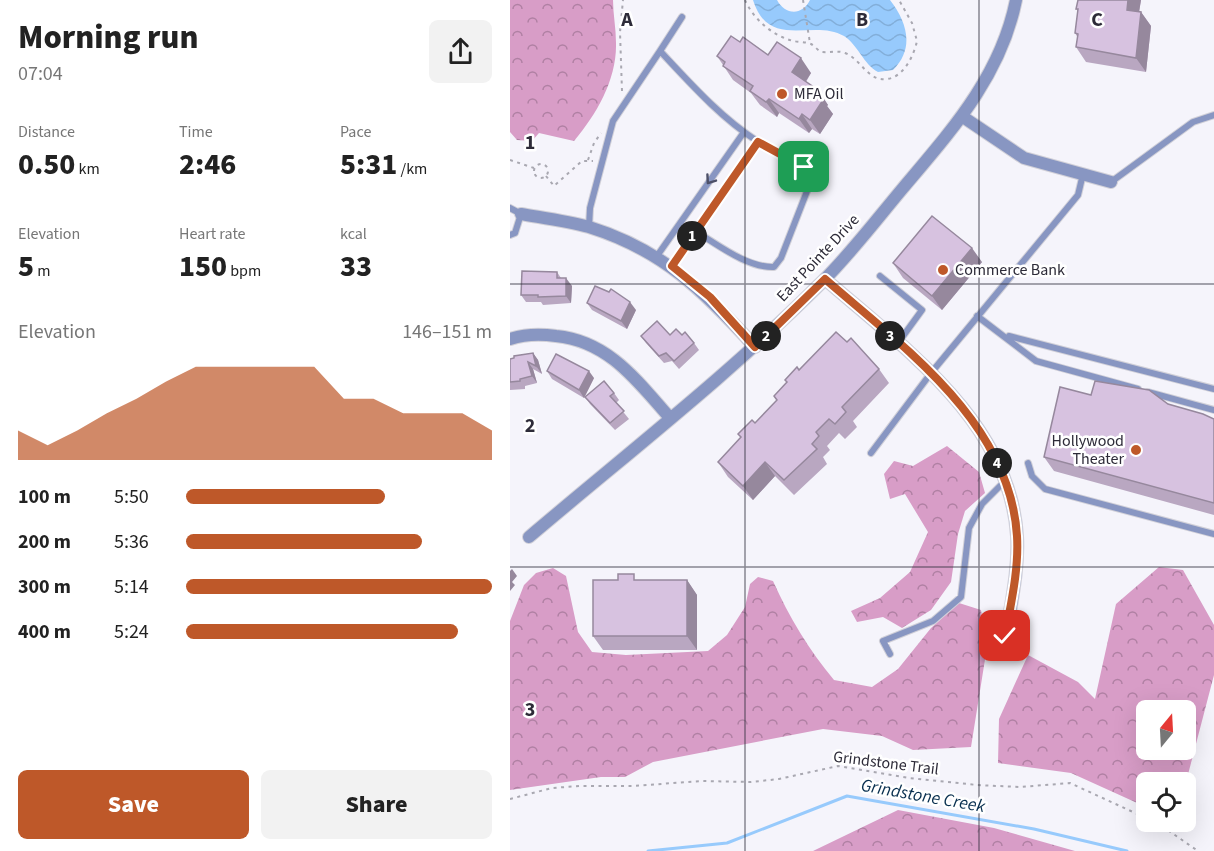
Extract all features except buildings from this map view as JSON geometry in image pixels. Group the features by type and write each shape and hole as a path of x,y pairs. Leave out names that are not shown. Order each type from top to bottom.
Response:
{"street":[{"name":"East Pointe Drive","path":"529,537 755,347 825,279 963,117 987,79 1002,44 1016,0"},
{"path":"963,117 1024,159 1111,182"},
{"path":"514,213 589,227 657,256 710,297 755,347"},
{"path":"825,279 931,373 964,408 990,447 1005,481 1017,534 1016,567 1005,636"},
{"path":"510,339 541,334 571,337 600,348 623,365 670,418"}],"lane":[{"path":"589,227 590,208 613,121 681,17"},
{"path":"660,51 723,115 758,142 804,167 811,181 781,258 774,267 765,267 728,251 695,231"},
{"path":"1111,182 1193,122 1214,115"},
{"path":"657,256 744,132"},
{"path":"672,266 758,142"},
{"path":"871,453 931,373 1077,195 1083,174"},
{"path":"510,236 515,232 514,213"},
{"path":"880,276 922,310 898,343"},
{"path":"977,316 1005,335 1036,361 1214,410"},
{"path":"1005,335 1214,389"},
{"path":"1028,463 1032,476 1046,489 1214,534"},
{"path":"890,654 883,641 933,621 961,597 972,522 982,504 1005,481"}],"path":[{"path":"621,94 620,32 623,0"},
{"path":"745,0 755,17 773,32 787,39 810,43 820,52 835,51 852,57 877,78 895,77 909,62 917,41 912,23 899,0"},
{"path":"803,2 810,43"},
{"path":"588,160 603,126"},
{"path":"510,160 534,168"},
{"path":"546,176 554,186 579,163 588,160 602,163"},
{"path":"534,168 540,164 546,166 548,172 546,176"},
{"path":"534,168 537,177 546,176"},
{"name":"Grindstone Trail","path":"510,799 552,788 779,779 838,766 909,778 1020,788 1070,783 1136,813"},
{"path":"1170,832 1198,851"}],"green space":[{"path":"510,0 613,0 616,43 613,70 598,108 574,141 539,133 532,141 517,140 510,132"},
{"path":"947,446 979,472 985,493 965,511 958,534 951,582 931,610 902,628 883,617 857,622 851,611 880,598 910,572 928,532 905,494 890,499 884,474 894,461 913,466"},
{"path":"1159,567 1183,570 1214,625 1214,675 1196,744 1196,700 1136,700 1136,760 1192,760 1189,772 1136,772 1136,802 1071,773 998,763 999,719 1028,655 1078,682 1095,699 1116,604"},
{"path":"553,568 566,576 578,632 592,652 626,655 708,651 727,635 745,607 750,584 758,577 773,581 800,633 834,680 872,687 898,669 931,628 959,603 981,610 987,647 971,747 913,750 882,736 823,729 653,762 625,777 601,777 510,790 510,621 524,585 536,573"},
{"path":"898,810 994,828 1075,851 813,851"}],"water":[{"path":"753,0 777,0 784,9 794,12 803,9 810,0 890,0 904,26 906,44 904,53 893,70 878,72 844,36 832,31 781,29 770,25 760,15"}],"waterway":[{"name":"Grindstone Creek","path":"648,851 727,843 847,796 1034,829 1127,851"}],"place":[{"name":"MFA Oil","path":"782,94"},
{"name":"Commerce Bank","path":"943,270"},
{"name":"Hollywood Theater","path":"1136,450"}],"route":[{"path":"804,167 758,142 672,266 710,297 755,347 825,279 931,373 964,408 990,447 1007,487 1017,534 1016,567 1005,636"}]}
